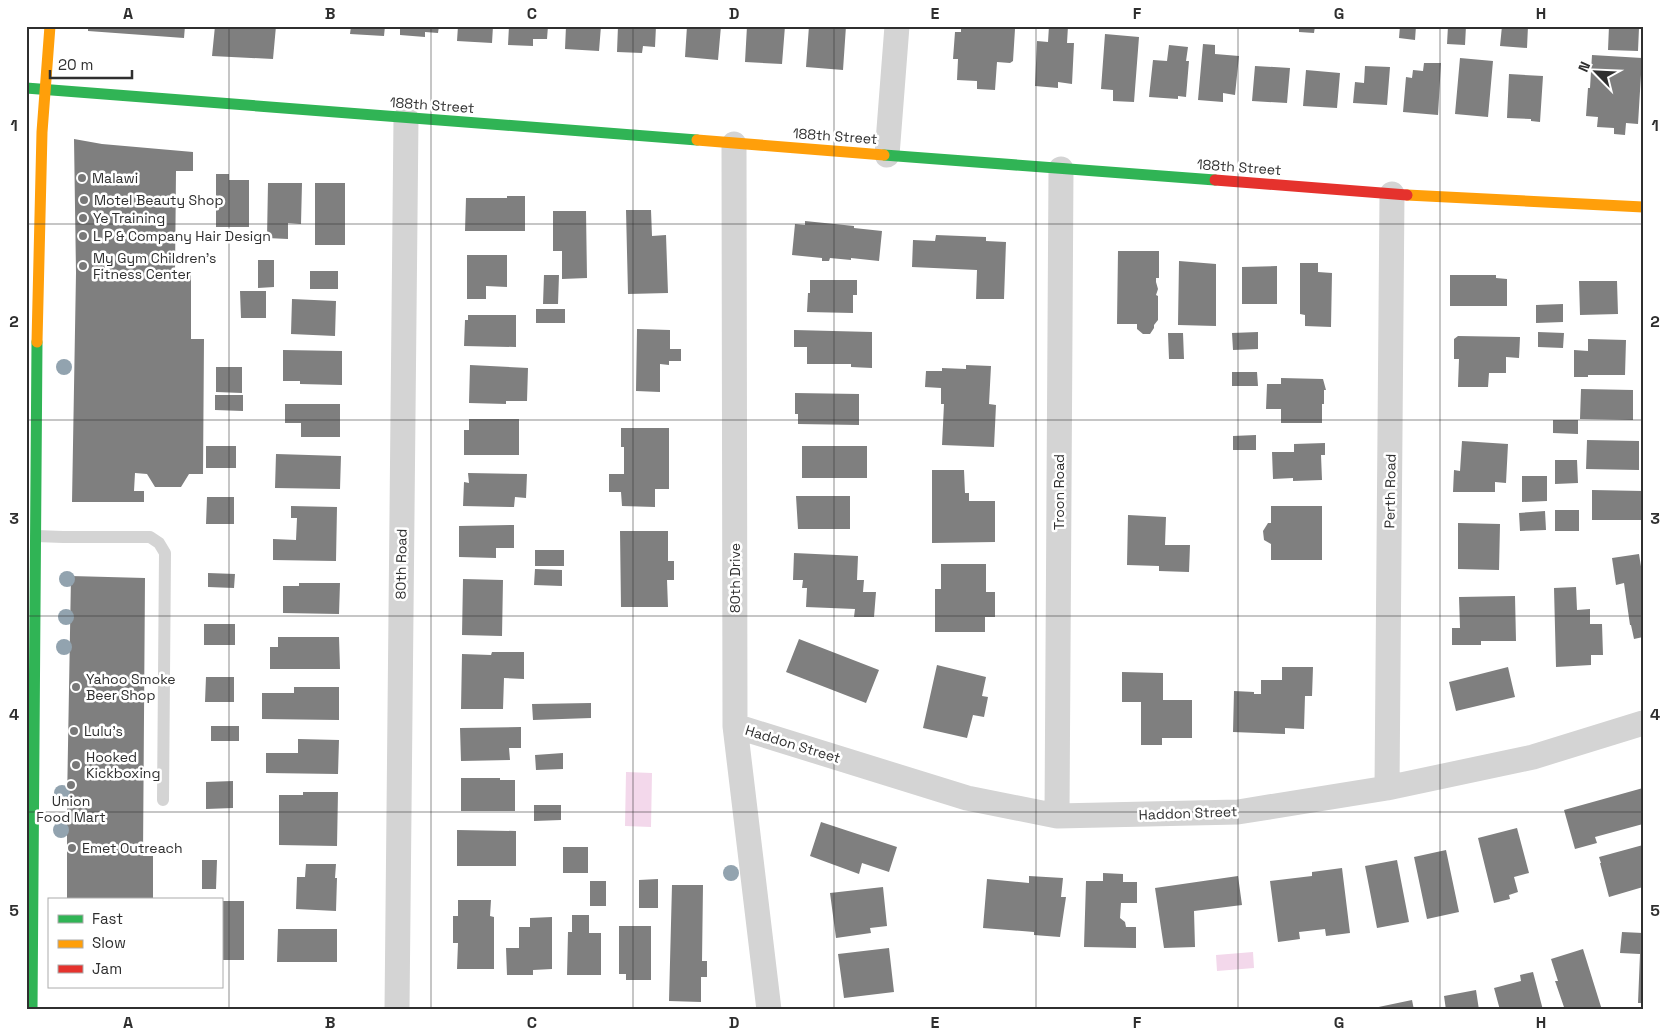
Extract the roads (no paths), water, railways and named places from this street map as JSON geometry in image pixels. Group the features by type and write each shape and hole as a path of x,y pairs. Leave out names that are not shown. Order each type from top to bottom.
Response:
{"street":[{"path":"32,1010 37,357 42,142 50,26"},
{"path":"887,155 896,26"},
{"name":"188th Street","path":"26,88 1392,194 1643,208"},
{"name":"80th Road","path":"397,1010 406,118"},
{"name":"80th Drive","path":"734,144 735,726 769,1010"},
{"name":"Troon Road","path":"1056,816 1061,169"},
{"name":"Perth Road","path":"1387,788 1392,194"},
{"name":"Haddon Street","path":"735,726 967,798 1056,816 1238,812 1387,788 1533,757 1643,723"}],"lane":[{"path":"36,536 150,537 159,543 164,554 163,800"}],"place":[{"name":"Malawi","path":"82,178"},
{"name":"Motel Beauty Shop","path":"84,200"},
{"name":"Ye Training","path":"83,218"},
{"name":"L P & Company Hair Design","path":"83,236"},
{"name":"My Gym Children's Fitness Center","path":"83,266"},
{"name":"Yahoo Smoke Beer Shop","path":"76,687"},
{"name":"Lulu's","path":"74,731"},
{"name":"Hooked Kickboxing","path":"76,765"},
{"name":"Union Food Mart","path":"71,785"},
{"name":"Emet Outreach","path":"72,848"}]}
